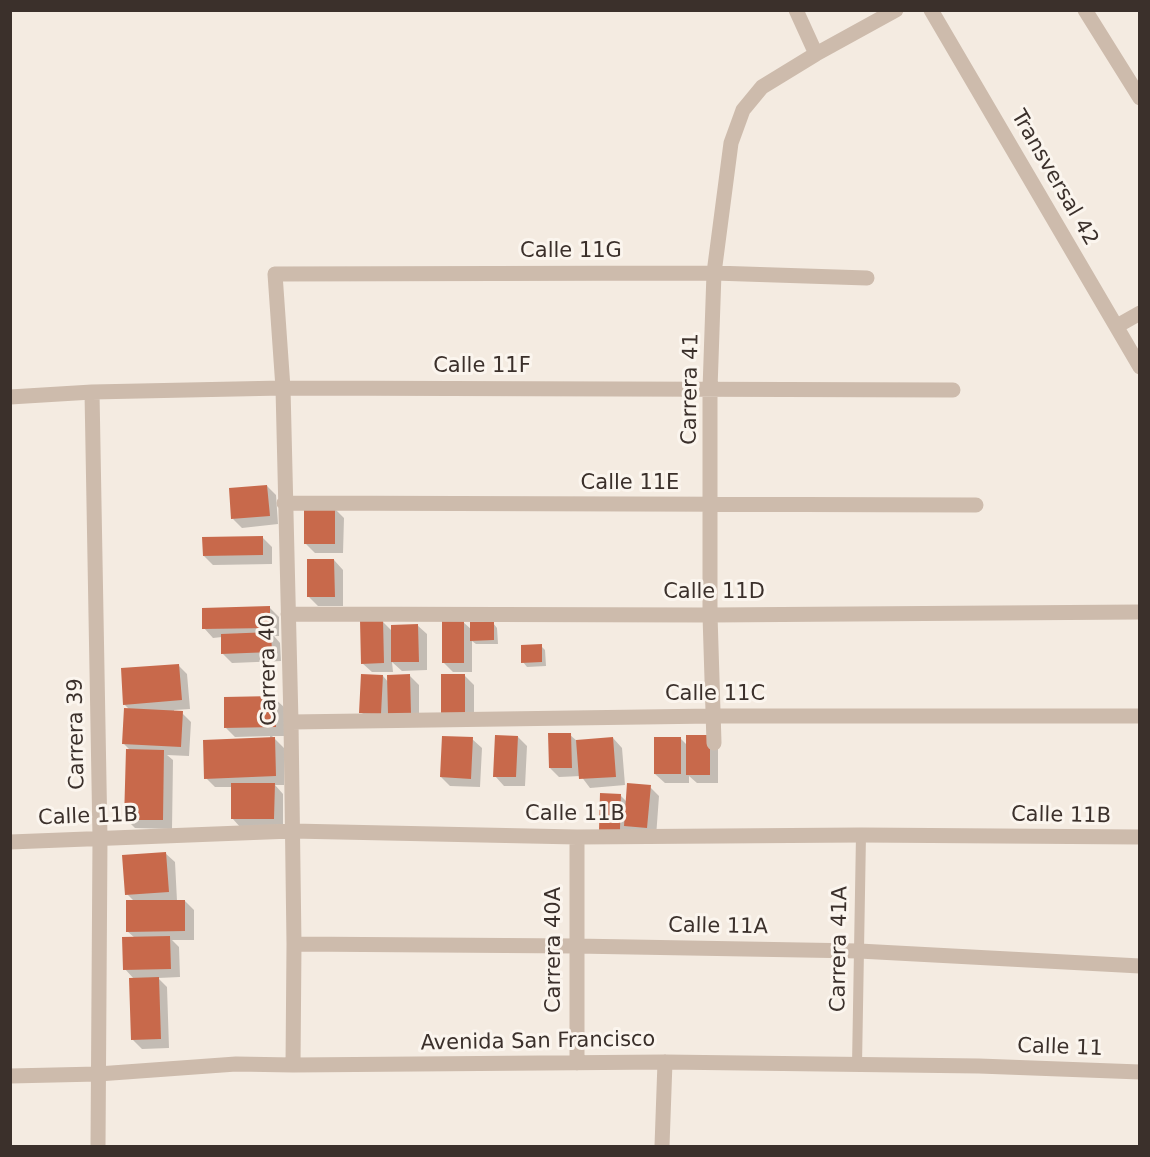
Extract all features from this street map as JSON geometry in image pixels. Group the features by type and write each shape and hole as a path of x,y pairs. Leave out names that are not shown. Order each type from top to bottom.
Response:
{"street":[{"path":"796,10 816,54"},
{"name":"Carrera 41","path":"714,743 710,615 710,389 714,273 731,143 743,110 762,87 896,10"},
{"name":"Transversal 42","path":"932,10 1140,368"},
{"path":"1085,10 1140,98"},
{"name":"Calle 11G","path":"275,274 714,273 867,278"},
{"name":"Carrera 40","path":"275,274 283,388 291,722 293,1065"},
{"path":"1117,326 1140,313"},
{"name":"Calle 11F","path":"10,397 92,392 283,388 953,390"},
{"name":"Carrera 39","path":"92,392 100,838 98,1146"},
{"name":"Calle 11E","path":"284,503 976,505"},
{"name":"Calle 11D","path":"288,614 710,615 1140,612"},
{"name":"Calle 11C","path":"291,722 713,716 1140,716"},
{"name":"Calle 11B","path":"10,842 292,831 577,837 861,835 1140,837"},
{"name":"Carrera 40A","path":"576,1063 577,837"},
{"name":"Calle 11A","path":"294,944 859,951 1140,966"},
{"path":"662,1146 665,1062"},
{"name":"Avenida San Francisco","path":"98,1074 236,1064 665,1062 979,1066"},
{"name":"Calle 11","path":"979,1066 1140,1072"},
{"path":"10,1076 98,1074"}],"lane":[{"name":"Carrera 41A","path":"857,1065 861,835"}],"building":[{"path":"267,485 270,516 231,519 229,488"},
{"path":"304,507 335,507 335,544 304,544"},
{"path":"263,536 263,555 203,556 202,537"},
{"path":"307,559 334,559 335,597 307,597"},
{"path":"270,606 270,628 202,629 202,608"},
{"path":"383,619 384,663 361,664 360,620"},
{"path":"442,620 464,621 464,663 442,663"},
{"path":"470,622 494,622 494,640 470,641"},
{"path":"418,624 419,662 391,662 391,625"},
{"path":"271,632 272,652 221,654 221,634"},
{"path":"542,644 542,662 521,663 521,645"},
{"path":"179,664 182,700 123,705 121,668"},
{"path":"361,674 383,675 381,714 359,713"},
{"path":"410,674 411,714 388,714 387,675"},
{"path":"441,674 465,674 465,716 441,716"},
{"path":"275,696 276,727 224,728 224,697"},
{"path":"124,708 183,711 181,747 122,744"},
{"path":"548,733 571,733 572,768 549,768"},
{"path":"495,735 518,736 516,777 493,777"},
{"path":"686,735 710,735 710,775 686,775"},
{"path":"442,736 473,737 471,779 440,777"},
{"path":"275,737 276,776 204,779 203,740"},
{"path":"613,737 616,777 579,779 576,740"},
{"path":"654,737 681,737 681,774 654,774"},
{"path":"126,749 164,750 163,820 124,820"},
{"path":"231,783 275,783 274,819 231,819"},
{"path":"627,783 651,785 647,828 624,826"},
{"path":"600,793 621,794 620,830 599,830"},
{"path":"166,852 169,892 125,895 122,855"},
{"path":"126,900 185,900 185,931 126,932"},
{"path":"170,936 171,969 123,970 122,937"},
{"path":"159,977 161,1039 131,1040 129,978"}]}
